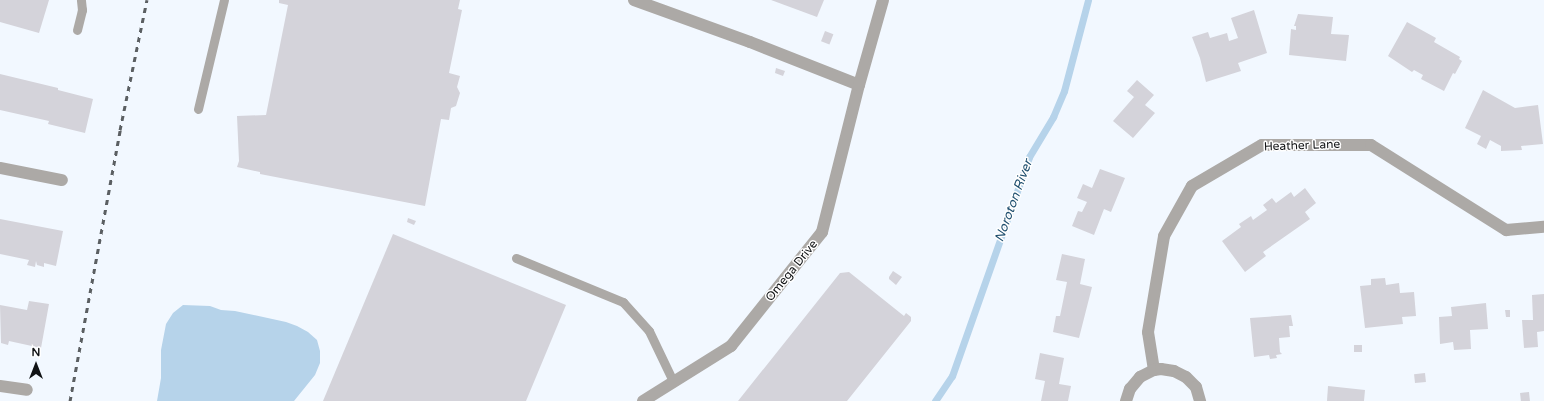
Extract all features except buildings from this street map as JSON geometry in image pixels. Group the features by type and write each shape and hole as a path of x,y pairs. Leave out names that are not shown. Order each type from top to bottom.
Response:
{"street":[{"path":"634,0 750,42 859,85"},
{"name":"Omega Drive","path":"643,401 731,346 822,232 859,85 883,0"},
{"name":"Heather Lane","path":"1154,370 1148,332 1164,236 1192,186 1262,145 1371,145 1506,230 1544,227"},
{"path":"0,168 62,180"},
{"path":"1126,401 1134,382 1140,377 1154,370 1174,371 1186,377 1196,387 1200,401"},
{"path":"0,386 27,390"}],"lane":[{"path":"77,30 82,10 81,0"},
{"path":"198,109 224,0"},
{"path":"516,258 623,302 649,331 673,381"}],"water":[{"path":"183,305 210,306 221,310 235,311 286,322 297,326 308,332 317,340 320,351 320,363 315,375 294,401 157,401 161,378 161,350 166,324 173,313"}],"waterway":[{"name":"Noroton River","path":"935,401 952,376 1029,157 1053,117 1064,91 1088,0"}],"railway":[{"path":"70,401 120,130 147,0"}]}
